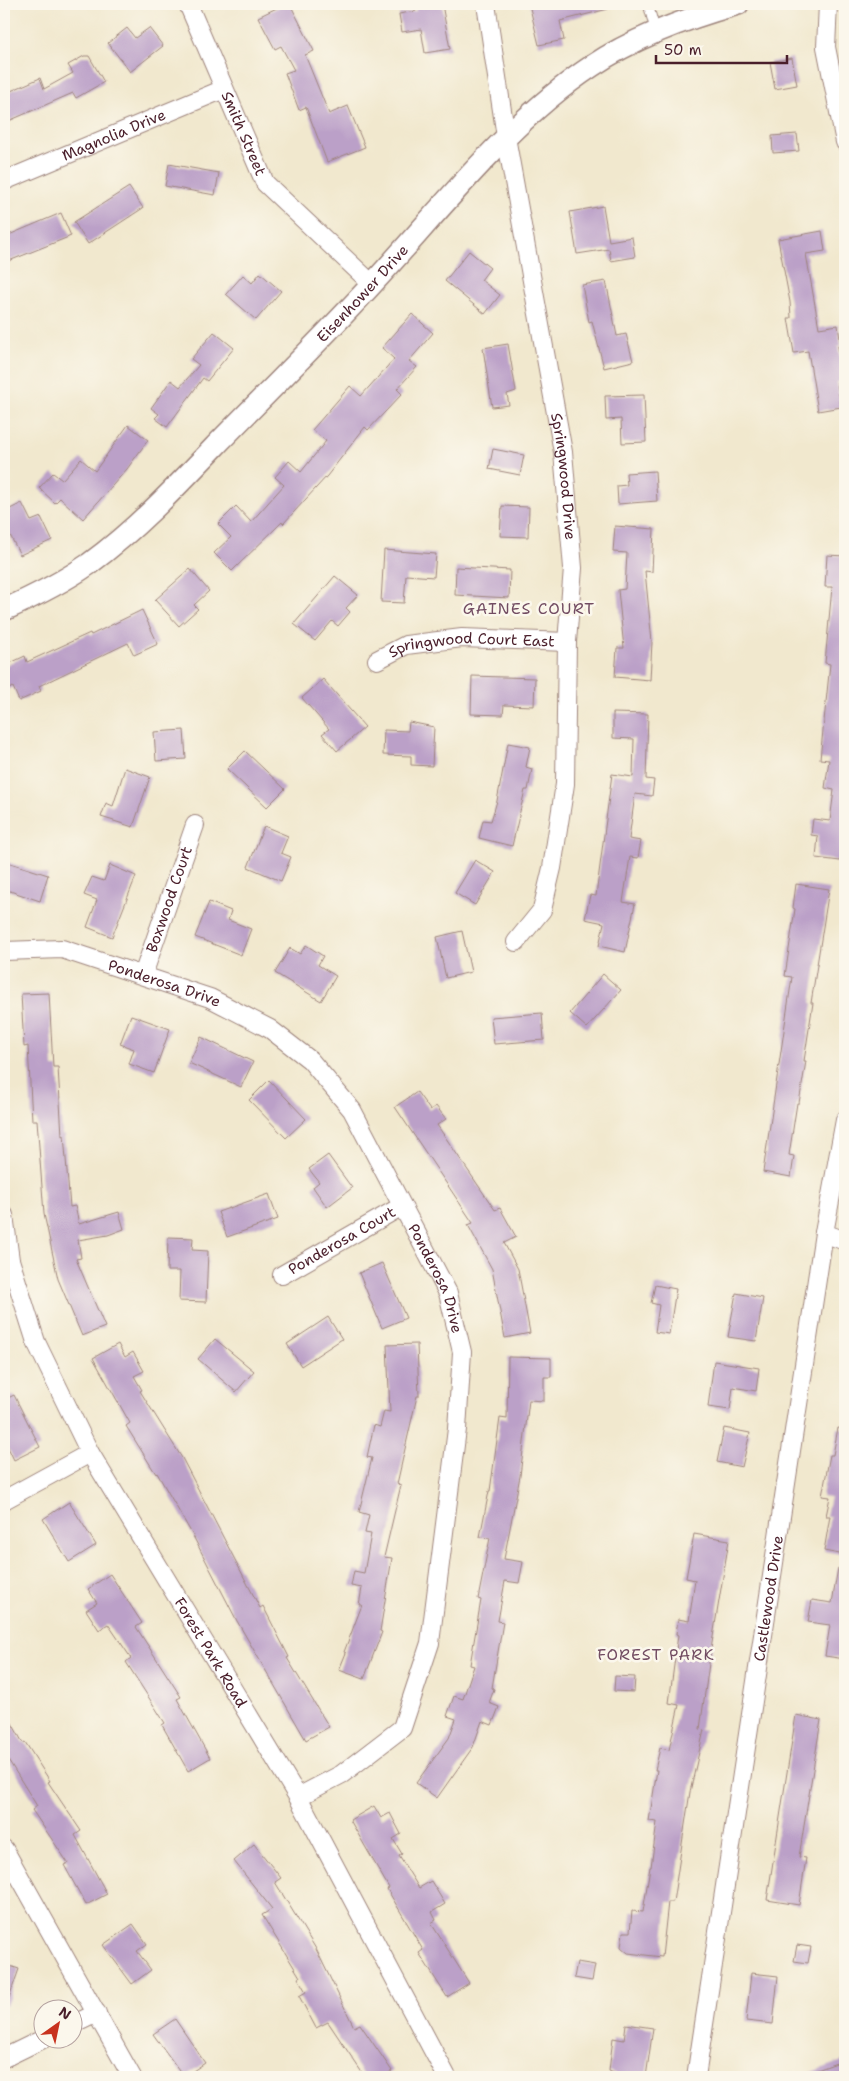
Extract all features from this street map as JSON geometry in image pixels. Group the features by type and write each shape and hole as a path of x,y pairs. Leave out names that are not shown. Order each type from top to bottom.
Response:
{"street":[{"name":"Smith Street","path":"188,4 265,183 372,284"},
{"name":"Springwood Drive","path":"486,4 506,138 563,452 572,568 567,642 565,784 552,868 542,910 516,942"},
{"name":"Eisenhower Drive","path":"4,610 28,599 89,564 147,516 372,284 506,138 550,98 591,66 627,45 714,10 738,4"},
{"path":"828,4 826,47 845,142"},
{"name":"Magnolia Drive","path":"4,181 224,89"},
{"name":"Springwood Court East","path":"377,660 406,644 462,638 567,642"},
{"name":"Boxwood Court","path":"143,974 195,825"},
{"name":"Ponderosa Drive","path":"4,951 62,949 143,974 210,998 270,1029 310,1060 352,1110 448,1293 462,1352 457,1429 430,1642 402,1728 342,1774 298,1797"},
{"name":"Castlewood Drive","path":"696,2077 824,1233 845,1120"},
{"name":"Ponderosa Court","path":"282,1275 402,1206"},
{"name":"Forest Park Road","path":"4,1215 10,1260 36,1342 90,1453 298,1797 447,2077"},
{"path":"824,1233 845,1241"},
{"path":"4,1500 90,1453"},
{"path":"4,1849 132,2077"},
{"path":"82,2020 97,2013"},
{"path":"4,2058 32,2044"}],"lane":[{"path":"648,4 656,34"}],"building":[{"path":"285,4 290,4 314,51 305,55 329,114 348,106 365,147 327,162 306,107 299,110 285,73 294,70 281,46 275,49 258,17"},
{"path":"442,4 450,49 425,53 421,29 402,32 399,14 416,11 415,5"},
{"path":"529,4 607,4 608,9 560,21 564,40 539,45"},
{"path":"127,28 135,38 149,28 163,46 130,72 108,43"},
{"path":"84,56 89,56 104,82 76,98 73,93 4,123 4,94 40,78 44,89 73,73 68,65"},
{"path":"792,58 797,85 775,89 770,62"},
{"path":"797,134 799,151 773,153 772,136"},
{"path":"169,164 219,173 215,195 165,186"},
{"path":"129,187 143,208 88,244 74,222"},
{"path":"603,206 609,241 632,237 635,257 611,261 609,249 577,254 570,212"},
{"path":"61,213 71,236 4,263 4,237"},
{"path":"822,231 825,251 806,254 819,328 838,325 841,346 838,346 844,381 837,382 841,407 818,411 808,351 794,353 788,318 791,318 790,302 778,239"},
{"path":"469,251 490,268 481,280 500,295 485,314 445,281"},
{"path":"260,273 281,291 256,320 226,294 243,275 252,283"},
{"path":"606,281 617,336 626,334 633,361 604,368 592,321 589,322 582,285"},
{"path":"412,314 433,333 409,361 417,367 397,389 402,394 368,430 365,427 327,476 283,524 282,522 232,571 214,553 231,537 218,524 236,506 251,522 284,485 275,477 289,461 301,472 326,441 312,430 350,386 361,396 394,359 382,348"},
{"path":"214,332 234,348 207,381 203,378 167,427 155,418 159,414 151,408 171,380 180,387 199,365 191,359"},
{"path":"508,344 516,391 507,394 509,405 492,407 483,348"},
{"path":"644,395 646,442 622,443 621,419 606,420 605,396"},
{"path":"128,425 148,440 127,469 83,519 60,498 55,503 39,488 53,473 62,480 81,459 95,471"},
{"path":"493,449 524,455 520,475 489,469"},
{"path":"655,471 657,501 618,504 617,486 627,485 626,473"},
{"path":"22,503 31,521 41,517 52,540 20,555 4,523 4,512"},
{"path":"502,506 529,507 528,537 500,536"},
{"path":"615,526 654,529 652,572 645,571 652,642 650,680 615,677 617,648 624,648 618,590 625,589 627,553 613,552"},
{"path":"384,550 436,554 434,577 406,575 404,603 381,602"},
{"path":"827,555 845,556 845,825 840,861 816,858 818,836 811,835 813,819 830,821 834,790 825,788 829,760 820,759 830,664 825,663 832,587 825,587"},
{"path":"456,567 510,570 509,598 455,595"},
{"path":"190,569 209,591 194,605 198,609 179,626 155,600"},
{"path":"335,576 358,595 346,608 350,612 338,626 332,621 315,641 294,624"},
{"path":"142,610 158,644 134,655 128,643 39,686 41,691 19,701 13,687 4,691 4,666 25,656 27,662 90,633 91,635"},
{"path":"472,676 535,678 534,706 504,705 503,715 471,714"},
{"path":"323,679 365,727 337,751 322,734 329,729 302,698"},
{"path":"613,713 648,714 646,779 654,780 652,796 635,794 629,839 641,841 638,858 630,857 623,902 635,904 625,952 599,946 604,923 585,919 590,895 596,896 612,774 633,777 634,739 613,738"},
{"path":"409,722 434,727 432,766 411,765 411,756 383,755 384,730 408,731"},
{"path":"184,730 186,759 156,761 154,732"},
{"path":"508,743 530,747 526,767 532,769 512,846 479,838 483,820 491,821 497,801"},
{"path":"245,751 285,789 267,807 227,769"},
{"path":"125,768 150,777 133,827 101,817 106,803 113,806"},
{"path":"264,826 288,836 281,853 291,857 281,881 248,867"},
{"path":"475,860 495,872 475,905 455,893"},
{"path":"4,861 48,875 40,901 4,889"},
{"path":"110,865 136,876 112,937 87,927 97,900 84,895 92,877 104,881"},
{"path":"796,884 829,889 811,1003 813,1003 804,1061 806,1061 789,1155 794,1156 791,1177 763,1172 792,977 785,976 795,909 793,908"},
{"path":"209,902 231,911 228,920 251,929 241,955 195,937"},
{"path":"462,931 471,972 446,978 437,937"},
{"path":"306,945 323,956 318,965 336,976 321,1001 275,973 290,948 300,954"},
{"path":"603,974 621,990 587,1028 570,1013"},
{"path":"49,993 53,1067 58,1067 62,1136 64,1135 70,1207 75,1206 79,1224 119,1212 124,1229 108,1235 78,1240 81,1258 76,1259 105,1327 82,1336 58,1279 44,1214 37,1120 32,1120 28,1046 24,1047 21,994"},
{"path":"542,1013 544,1040 494,1044 491,1017"},
{"path":"131,1015 170,1029 154,1073 129,1064 134,1049 120,1044"},
{"path":"201,1037 253,1062 241,1087 189,1063"},
{"path":"269,1080 306,1119 286,1138 249,1100"},
{"path":"417,1092 430,1110 436,1106 446,1119 437,1125 495,1210 500,1208 516,1237 504,1243 518,1269 530,1333 505,1338 492,1269 468,1225 473,1223 395,1107"},
{"path":"328,1155 352,1188 327,1207 313,1187 319,1182 309,1169"},
{"path":"269,1194 278,1219 227,1237 218,1212"},
{"path":"168,1237 193,1238 192,1250 208,1251 206,1302 179,1301 180,1271 167,1271"},
{"path":"382,1263 406,1318 382,1328 359,1273"},
{"path":"655,1285 676,1289 669,1334 655,1332 659,1305 651,1303"},
{"path":"736,1293 763,1298 756,1341 728,1337"},
{"path":"328,1317 342,1339 301,1366 287,1344"},
{"path":"215,1339 254,1371 236,1392 198,1359"},
{"path":"118,1344 125,1357 133,1352 144,1371 134,1376 142,1390 140,1391 182,1458 260,1608 263,1606 289,1657 287,1658 329,1727 306,1740 237,1621 192,1534 157,1473 126,1426 130,1423 93,1358"},
{"path":"417,1344 419,1396 417,1396 397,1484 401,1485 384,1557 392,1558 380,1631 382,1632 364,1679 339,1670 362,1605 359,1605 362,1588 351,1586 354,1571 364,1573 371,1534 365,1533 369,1515 359,1512 372,1458 367,1457 374,1425 380,1427 384,1411 390,1412 387,1345"},
{"path":"508,1357 551,1358 551,1377 544,1377 544,1401 529,1400 520,1476 504,1559 523,1562 519,1583 505,1581 498,1621 503,1622 492,1688 494,1689 489,1703 499,1707 492,1725 482,1721 473,1747 437,1798 416,1783 449,1738 456,1719 447,1716 454,1696 463,1699 474,1666 470,1665 481,1600 478,1599 490,1538 480,1537 490,1491 500,1418 507,1419"},
{"path":"714,1361 759,1368 756,1391 733,1387 730,1410 708,1407"},
{"path":"14,1395 40,1447 14,1460 4,1439 4,1400"},
{"path":"724,1428 750,1433 742,1467 717,1462"},
{"path":"838,1428 845,1429 845,1555 824,1551 830,1516 826,1516 830,1497 822,1496 830,1455 833,1455"},
{"path":"69,1502 96,1545 69,1562 43,1519"},
{"path":"694,1534 729,1540 700,1729 704,1730 690,1792 673,1902 668,1902 662,1957 628,1953 621,1947 623,1932 630,1932 632,1911 643,1912 651,1867 657,1822 649,1821 657,1770 655,1770 660,1748 669,1750 679,1705 669,1703 678,1635 676,1634 678,1619 689,1621 695,1580 686,1578"},
{"path":"838,1568 845,1569 845,1659 825,1656 830,1625 808,1622 812,1600 832,1603"},
{"path":"110,1574 142,1623 136,1627 181,1697 177,1699 210,1758 188,1771 162,1725 165,1723 126,1662 131,1658 108,1624 99,1630 86,1610 97,1603 88,1589"},
{"path":"615,1676 635,1677 634,1692 614,1691"},
{"path":"4,1709 23,1743 25,1742 50,1781 48,1782 81,1831 75,1835 107,1894 86,1905 64,1865 68,1863 32,1810 37,1806 4,1753"},
{"path":"796,1715 821,1720 799,1857 806,1858 799,1905 767,1900"},
{"path":"374,1806 381,1818 390,1813 401,1834 393,1839 402,1854 399,1856 419,1888 431,1881 445,1904 432,1912 436,1920 431,1923 469,1983 447,1997 419,1953 423,1950 387,1889 389,1888 350,1820"},
{"path":"254,1844 281,1878 275,1882 316,1949 354,2027 360,2024 392,2071 382,2077 365,2077 328,2022 316,2028 299,1996 306,1992 298,1978 300,1977 262,1915 272,1909 234,1861"},
{"path":"133,1924 147,1944 137,1951 151,1970 132,1984 103,1945"},
{"path":"797,1945 811,1947 808,1963 794,1961"},
{"path":"577,1962 595,1965 592,1981 574,1978"},
{"path":"4,1964 19,1969 6,2006 4,2006"},
{"path":"751,1973 778,1976 773,2024 746,2021"},
{"path":"175,2019 205,2063 184,2077 153,2034"},
{"path":"626,2024 653,2028 646,2077 621,2076 609,2071 613,2038 624,2040"},
{"path":"845,2060 845,2077 804,2077 803,2075"}],"district":[{"name":"GAINES COURT","path":"529,608"},
{"name":"FOREST PARK","path":"656,1654"}]}
